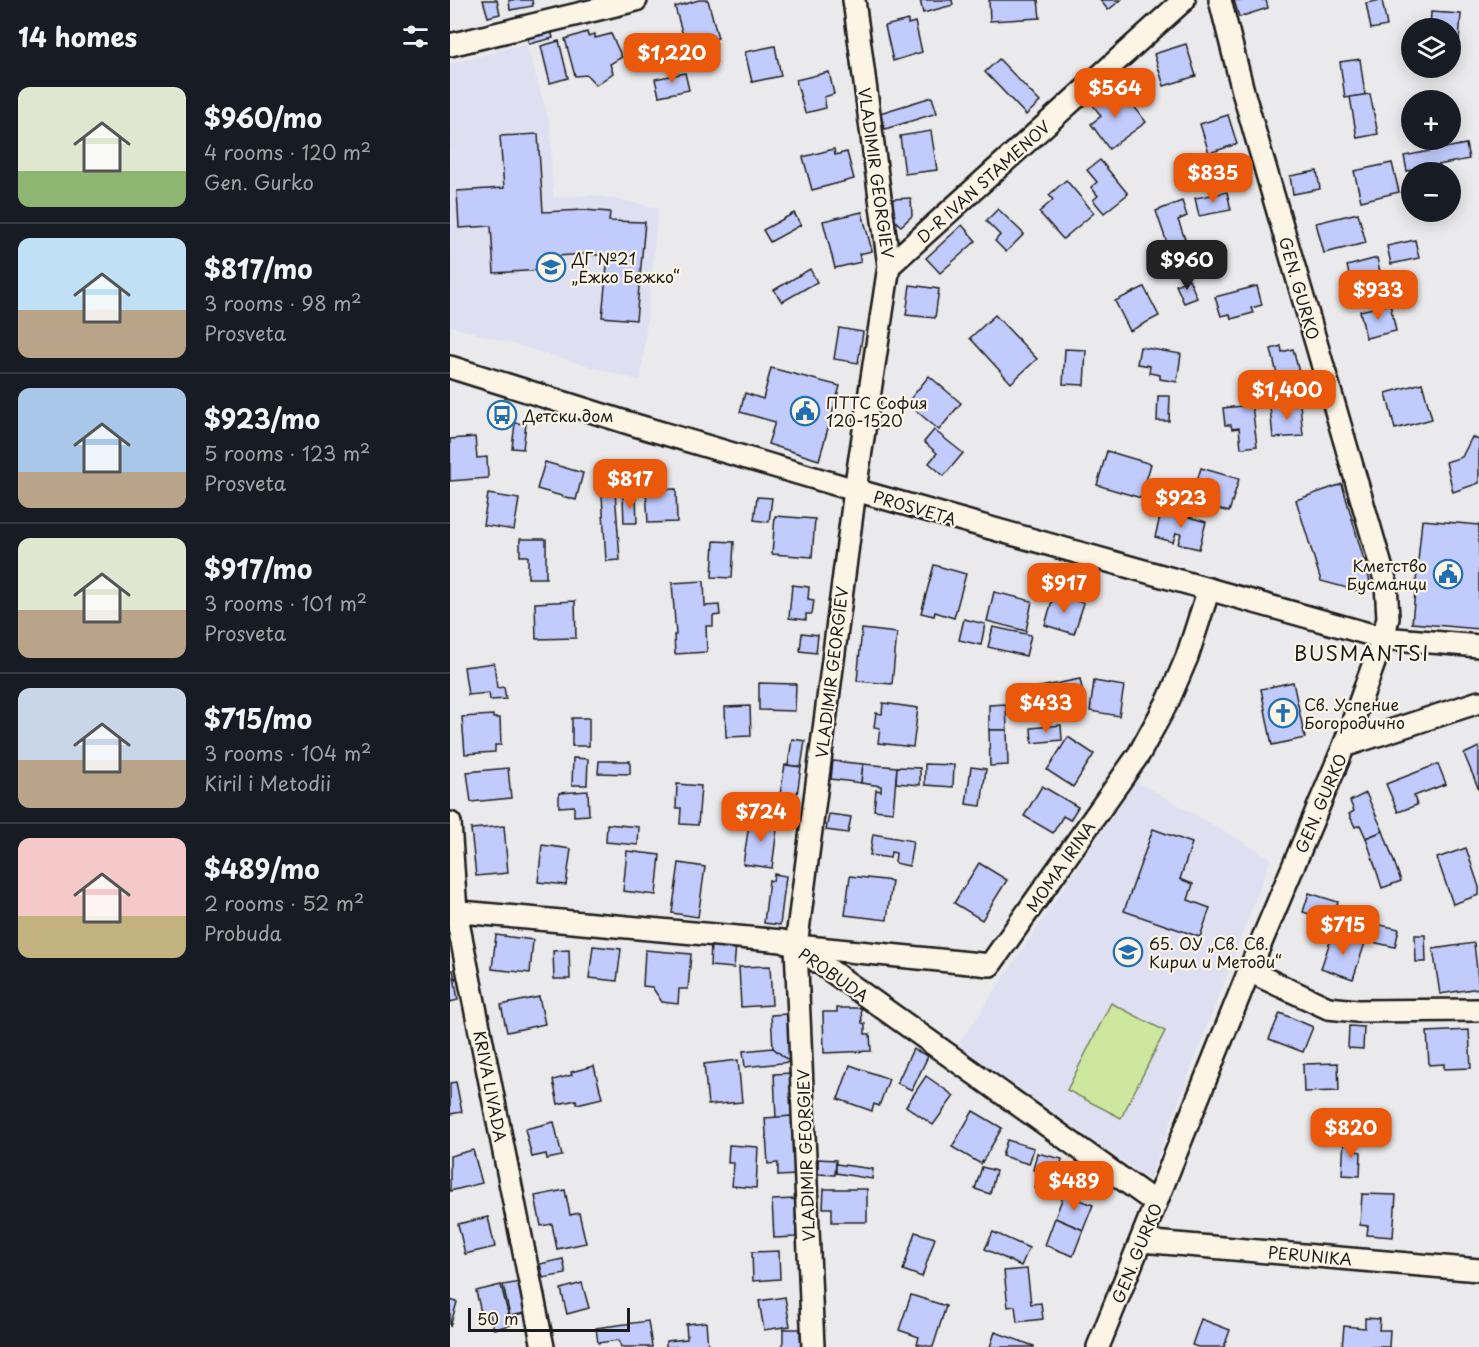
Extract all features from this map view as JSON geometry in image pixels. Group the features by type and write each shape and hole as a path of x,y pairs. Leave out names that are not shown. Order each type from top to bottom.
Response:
{"street":[{"path":"450,45 636,0"},
{"name":"VLADIMIR GEORGIEV","path":"813,1347 796,946 855,490 889,266 854,0"},
{"name":"D-R IVAN STAMENOV","path":"889,266 1184,0"},
{"name":"GEN. GURKO","path":"1098,1347 1249,971 1344,746 1388,618 1386,583 1247,106 1220,0"},
{"name":"PROSVETA","path":"450,368 855,490 1383,638 1479,646"},
{"name":"MOMA IRINA","path":"796,946 990,965 1139,754 1169,699 1188,657 1209,589"},
{"path":"1344,746 1479,702"},
{"name":"KRIVA LIVADA","path":"450,823 453,911 543,1347"},
{"name":"PROBUDA","path":"453,911 782,941 796,946 1156,1203"},
{"path":"1249,971 1328,1008 1357,1011 1479,1010"},
{"name":"PERUNIKA","path":"1141,1242 1479,1270"}],"shaded area":[{"name":"ДГ №21 „Ежко Бежко“","path":"526,43 550,124 553,197 593,195 658,208 641,381 450,326 450,64"},
{"name":"65. ОУ „Св. Св. Кирил и Методи“","path":"1136,781 1271,858 1149,1180 958,1045"}],"green space":[{"path":"1111,1003 1165,1031 1121,1118 1067,1090"}],"building":[{"path":"483,0 497,0 500,14 488,17"},
{"path":"509,0 532,0 533,6 510,10"},
{"path":"699,0 708,0 718,38 686,46 675,7"},
{"path":"920,0 952,0 953,5 923,13"},
{"path":"989,0 1038,0 1040,18 990,21"},
{"path":"1100,0 1121,0 1108,10"},
{"path":"1234,0 1266,0 1268,8 1239,17"},
{"path":"1382,0 1387,26 1371,29 1366,3"},
{"path":"1431,12 1461,14 1461,18 1431,18"},
{"path":"908,20 908,24 915,22 922,52 893,61 885,26"},
{"path":"550,25 553,38 529,44 525,31"},
{"path":"587,32 588,36 595,34 595,38 611,34 622,57 610,64 613,73 596,85 587,75 575,76 565,39"},
{"path":"559,41 568,78 550,83 541,46"},
{"path":"1186,44 1196,76 1164,86 1154,54"},
{"path":"775,46 781,76 752,82 745,52"},
{"path":"999,59 1040,102 1026,115 985,72"},
{"path":"1360,59 1365,95 1345,98 1340,62"},
{"path":"829,72 834,94 824,97 826,108 805,113 796,80"},
{"path":"685,73 689,90 659,96 655,79"},
{"path":"1106,90 1117,104 1127,97 1146,122 1109,149 1091,124 1101,116 1090,101"},
{"path":"1370,94 1378,134 1357,138 1350,97"},
{"path":"932,97 937,113 885,129 880,113"},
{"path":"1228,115 1237,144 1209,153 1200,124"},
{"path":"931,131 937,170 905,174 900,136"},
{"path":"538,134 543,212 584,210 610,212 609,221 645,222 636,320 602,317 608,256 587,254 541,257 542,270 494,273 491,226 459,228 457,191 504,188 500,136"},
{"path":"1466,144 1469,159 1454,162 1405,162 1404,156 1435,150 1461,150 1461,145"},
{"path":"834,149 835,155 847,152 854,179 812,190 803,157"},
{"path":"1100,160 1128,194 1104,213 1093,200 1098,196 1091,187 1097,182 1087,170"},
{"path":"1392,163 1399,192 1361,201 1354,171"},
{"path":"1317,171 1320,189 1293,194 1290,176"},
{"path":"1066,180 1094,213 1063,239 1039,212 1053,200 1049,195"},
{"path":"1227,192 1231,210 1199,216 1195,198"},
{"path":"911,198 912,216 901,226 894,220 892,199"},
{"path":"1182,201 1187,216 1178,220 1185,239 1168,246 1156,211"},
{"path":"998,209 1024,234 1006,252 995,241 1000,235 986,221"},
{"path":"862,212 872,251 859,254 861,262 835,268 823,221"},
{"path":"794,213 801,225 770,242 763,230"},
{"path":"1358,213 1366,243 1324,253 1316,223"},
{"path":"962,225 976,241 940,273 926,258"},
{"path":"1415,240 1419,258 1391,264 1387,246"},
{"path":"1377,258 1384,291 1355,298 1347,266"},
{"path":"810,269 817,282 782,302 774,290"},
{"path":"1189,279 1197,298 1184,303 1176,285"},
{"path":"910,285 939,289 935,318 906,315"},
{"path":"1257,286 1262,305 1251,308 1253,313 1231,319 1230,314 1221,316 1215,297"},
{"path":"1144,287 1159,316 1130,331 1115,301"},
{"path":"1390,304 1396,331 1366,338 1360,311"},
{"path":"995,315 1037,359 1011,383 970,338"},
{"path":"839,328 863,332 858,363 834,359"},
{"path":"1281,346 1282,352 1293,349 1301,380 1280,387 1271,349"},
{"path":"1140,347 1181,354 1177,382 1160,379 1160,375 1149,373 1150,366 1137,364"},
{"path":"1065,349 1086,350 1084,385 1063,384"},
{"path":"771,368 840,386 819,460 768,444 775,422 740,412 745,393 763,399"},
{"path":"929,376 961,403 939,430 907,403"},
{"path":"1278,376 1280,387 1284,386 1285,397 1255,401 1252,379"},
{"path":"1422,383 1432,419 1395,429 1386,393"},
{"path":"1158,396 1170,396 1169,421 1157,421"},
{"path":"1300,404 1303,436 1273,438 1270,407"},
{"path":"1252,405 1257,446 1241,448 1239,428 1232,429 1231,425 1225,425 1223,408"},
{"path":"515,423 526,424 523,449 512,448"},
{"path":"934,430 963,453 944,476 929,463 937,453 924,442"},
{"path":"475,437 477,458 487,457 488,478 450,481 450,439"},
{"path":"1472,437 1479,440 1479,483 1453,492 1446,462 1462,457"},
{"path":"1107,451 1151,464 1141,498 1097,485"},
{"path":"545,462 583,473 576,500 537,489"},
{"path":"1201,468 1239,479 1229,512 1191,501"},
{"path":"614,478 620,560 606,561 601,479"},
{"path":"1342,484 1370,581 1358,591 1321,581 1296,500"},
{"path":"676,489 677,522 648,523 646,490"},
{"path":"488,494 519,499 514,530 483,525"},
{"path":"623,497 636,497 637,523 624,523"},
{"path":"757,497 772,498 769,522 754,520"},
{"path":"1162,509 1206,522 1199,549 1178,544 1181,534 1176,533 1173,542 1155,537"},
{"path":"775,516 815,519 812,557 772,554"},
{"name":"Кметство Бусманци","path":"1422,520 1479,525 1479,629 1412,623"},
{"path":"520,539 546,539 546,578 528,578 528,556 520,556"},
{"path":"714,541 734,542 732,578 712,577"},
{"path":"934,565 966,574 954,618 935,612 934,616 921,613"},
{"path":"704,581 705,606 719,605 720,615 713,616 713,626 706,626 707,652 675,654 674,635 676,635 672,583"},
{"path":"792,585 809,587 808,599 814,600 812,614 806,614 806,620 789,618"},
{"path":"994,592 1032,601 1026,631 987,621"},
{"path":"1054,594 1084,603 1074,634 1045,625"},
{"path":"575,601 576,638 536,639 535,603"},
{"path":"964,619 985,624 981,645 959,640"},
{"path":"993,627 1031,635 1026,656 988,647"},
{"path":"862,629 897,633 892,684 857,681"},
{"path":"802,633 818,635 816,653 800,651"},
{"path":"494,663 497,688 504,687 506,699 490,700 489,693 468,695 464,667"},
{"path":"1080,679 1083,693 1028,704 1025,690"},
{"path":"1094,681 1124,686 1119,716 1090,711"},
{"name":"Св. Успение Богородично","path":"1293,682 1305,738 1272,745 1261,689"},
{"path":"759,683 796,684 795,711 759,710"},
{"path":"883,703 918,708 913,747 878,743 880,728 874,727 876,713 882,714"},
{"path":"1006,704 1007,730 989,730 989,705"},
{"path":"750,706 751,736 726,737 725,707"},
{"path":"493,715 493,718 500,718 501,745 495,745 495,752 465,754 462,717"},
{"path":"572,718 589,718 589,746 572,746"},
{"path":"1061,725 1062,740 1032,743 1031,728"},
{"path":"989,730 1007,730 1008,765 990,766"},
{"path":"1068,737 1094,754 1073,787 1047,770"},
{"path":"792,739 805,741 801,767 788,765"},
{"path":"1479,747 1479,790 1464,754"},
{"path":"573,758 588,759 587,785 572,785"},
{"path":"599,761 630,761 630,774 598,773"},
{"path":"833,761 863,764 861,783 831,779"},
{"path":"863,764 897,767 893,812 874,810 876,790 881,791 881,786 861,783"},
{"path":"925,764 954,765 953,787 925,785"},
{"path":"1438,764 1446,784 1414,796 1417,805 1398,812 1386,784"},
{"path":"785,765 801,767 796,802 779,800"},
{"path":"897,767 920,768 920,785 896,783"},
{"path":"971,767 986,769 981,806 966,804"},
{"path":"508,768 511,798 471,802 467,772"},
{"path":"677,784 701,786 698,825 680,824 681,808 676,808"},
{"path":"1042,786 1078,807 1070,820 1063,816 1053,833 1024,816"},
{"path":"588,791 589,815 574,816 574,806 559,807 559,793"},
{"path":"1366,793 1383,831 1366,838 1360,825 1355,827 1349,814 1354,811 1350,801"},
{"path":"829,814 851,817 848,833 826,830"},
{"path":"750,818 778,821 772,868 743,864"},
{"path":"607,824 639,827 638,845 606,842"},
{"path":"504,826 508,873 476,876 471,829"},
{"path":"1153,829 1192,843 1180,879 1193,884 1188,900 1210,908 1200,937 1124,911"},
{"path":"1383,831 1401,881 1382,888 1366,838"},
{"path":"873,834 913,841 909,866 895,863 896,853 891,852 890,858 870,855"},
{"path":"542,845 571,849 566,885 538,882"},
{"path":"1466,848 1479,887 1479,895 1453,904 1437,858"},
{"path":"627,851 660,855 656,895 623,891"},
{"path":"679,863 705,867 698,917 672,913"},
{"path":"979,863 1007,880 982,920 954,903"},
{"path":"774,874 786,876 780,925 764,923 769,880 773,881"},
{"path":"850,876 892,881 887,920 845,915"},
{"path":"1309,893 1338,902 1332,921 1303,912"},
{"path":"1358,920 1399,929 1395,947 1354,938"},
{"path":"496,935 533,940 530,973 492,969"},
{"path":"1344,935 1365,943 1353,979 1321,968 1332,936 1342,940"},
{"path":"1415,935 1425,935 1426,962 1416,962"},
{"path":"711,942 736,944 734,968 710,966"},
{"path":"1474,943 1479,988 1440,994 1433,949"},
{"path":"593,946 621,949 617,981 589,978"},
{"path":"569,950 570,979 554,979 553,951"},
{"path":"645,950 691,954 688,989 679,989 678,1004 662,1002 652,987 643,986"},
{"path":"770,966 772,1005 741,1007 739,967"},
{"path":"450,970 453,970 458,1000 450,1002"},
{"path":"539,997 545,1024 507,1032 501,1005"},
{"path":"837,1008 861,1008 865,1034 870,1034 871,1051 824,1053 823,1012 837,1012"},
{"path":"1280,1013 1313,1027 1303,1052 1269,1039"},
{"path":"787,1014 790,1062 773,1048 771,1015"},
{"path":"1349,1026 1364,1027 1363,1049 1348,1048"},
{"path":"1469,1030 1471,1068 1444,1069 1444,1064 1429,1065 1427,1032"},
{"path":"773,1048 790,1062 745,1067 743,1051"},
{"path":"913,1049 928,1056 912,1090 897,1083"},
{"path":"738,1060 742,1102 708,1105 704,1064"},
{"path":"1338,1063 1339,1091 1304,1092 1303,1064"},
{"path":"850,1065 889,1079 879,1106 874,1104 872,1111 838,1099"},
{"path":"594,1066 602,1098 577,1104 576,1100 558,1104 553,1080"},
{"path":"791,1073 792,1116 776,1118 774,1074"},
{"path":"926,1076 954,1096 933,1125 906,1106"},
{"path":"456,1082 462,1112 450,1114 450,1083"},
{"path":"973,1111 1002,1128 981,1164 952,1147"},
{"path":"792,1116 796,1175 778,1176 778,1163 768,1164 765,1118"},
{"path":"554,1122 562,1156 547,1159 546,1154 532,1157 525,1129"},
{"path":"1344,1139 1356,1140 1356,1151 1361,1152 1360,1176 1342,1175"},
{"path":"1007,1140 1034,1148 1029,1164 1002,1156"},
{"path":"729,1145 758,1147 756,1188 732,1186 734,1163 728,1163"},
{"path":"473,1150 482,1183 450,1191 450,1156"},
{"path":"1037,1153 1062,1159 1053,1193 1035,1188 1039,1172 1033,1170"},
{"path":"818,1159 836,1160 835,1175 818,1174"},
{"path":"836,1164 873,1169 872,1179 836,1173"},
{"path":"982,1167 996,1171 990,1194 975,1189"},
{"path":"824,1189 867,1189 867,1222 832,1222 832,1208 823,1208"},
{"path":"565,1190 570,1215 579,1213 586,1243 557,1249 552,1224 541,1226 535,1196"},
{"path":"1064,1194 1093,1205 1083,1230 1055,1218"},
{"path":"1362,1194 1396,1195 1393,1237 1367,1235 1368,1226 1360,1225"},
{"path":"795,1199 796,1237 774,1238 772,1200"},
{"path":"488,1217 495,1247 465,1254 458,1224"},
{"path":"1055,1218 1083,1230 1073,1256 1045,1245"},
{"path":"915,1232 935,1238 922,1277 903,1270"},
{"path":"993,1232 1029,1248 1021,1266 985,1249"},
{"path":"779,1251 780,1279 753,1281 752,1252"},
{"path":"563,1259 566,1274 543,1278 540,1264"},
{"path":"1027,1269 1031,1304 1041,1303 1043,1319 1017,1322 1015,1306 1008,1307 1004,1271"},
{"path":"520,1282 525,1313 510,1316 503,1285"},
{"path":"582,1283 589,1308 567,1314 561,1289"},
{"path":"501,1285 511,1325 494,1329 490,1315 482,1317 476,1291"},
{"path":"911,1295 946,1306 933,1347 917,1344 919,1337 899,1330"},
{"path":"785,1297 790,1326 764,1330 759,1301"},
{"path":"450,1300 457,1302 450,1327"},
{"path":"1365,1318 1380,1319 1379,1330 1390,1330 1389,1347 1342,1347 1344,1326 1365,1328"},
{"path":"1201,1319 1230,1330 1224,1347 1192,1345"},
{"path":"648,1321 652,1347 621,1347 619,1340 598,1343 596,1328"},
{"path":"706,1322 708,1347 666,1347 666,1341 687,1339 686,1324"},
{"path":"783,1329 800,1329 801,1347 783,1347"},
{"path":"995,1332 1034,1346 1034,1347 990,1347"}],"place":[{"name":"ДГ №21 „Ежко Бежко“","path":"551,267"},
{"name":"ПТТС София 120-1520","path":"805,411"},
{"name":"Детски дом","path":"502,415"},
{"name":"Кметство Бусманци","path":"1448,574"},
{"name":"Св. Успение Богородично","path":"1283,713"},
{"name":"65. ОУ „Св. Св. Кирил и Методи“","path":"1128,952"}],"district":[{"name":"BUSMANTSI","path":"1362,653"}]}
